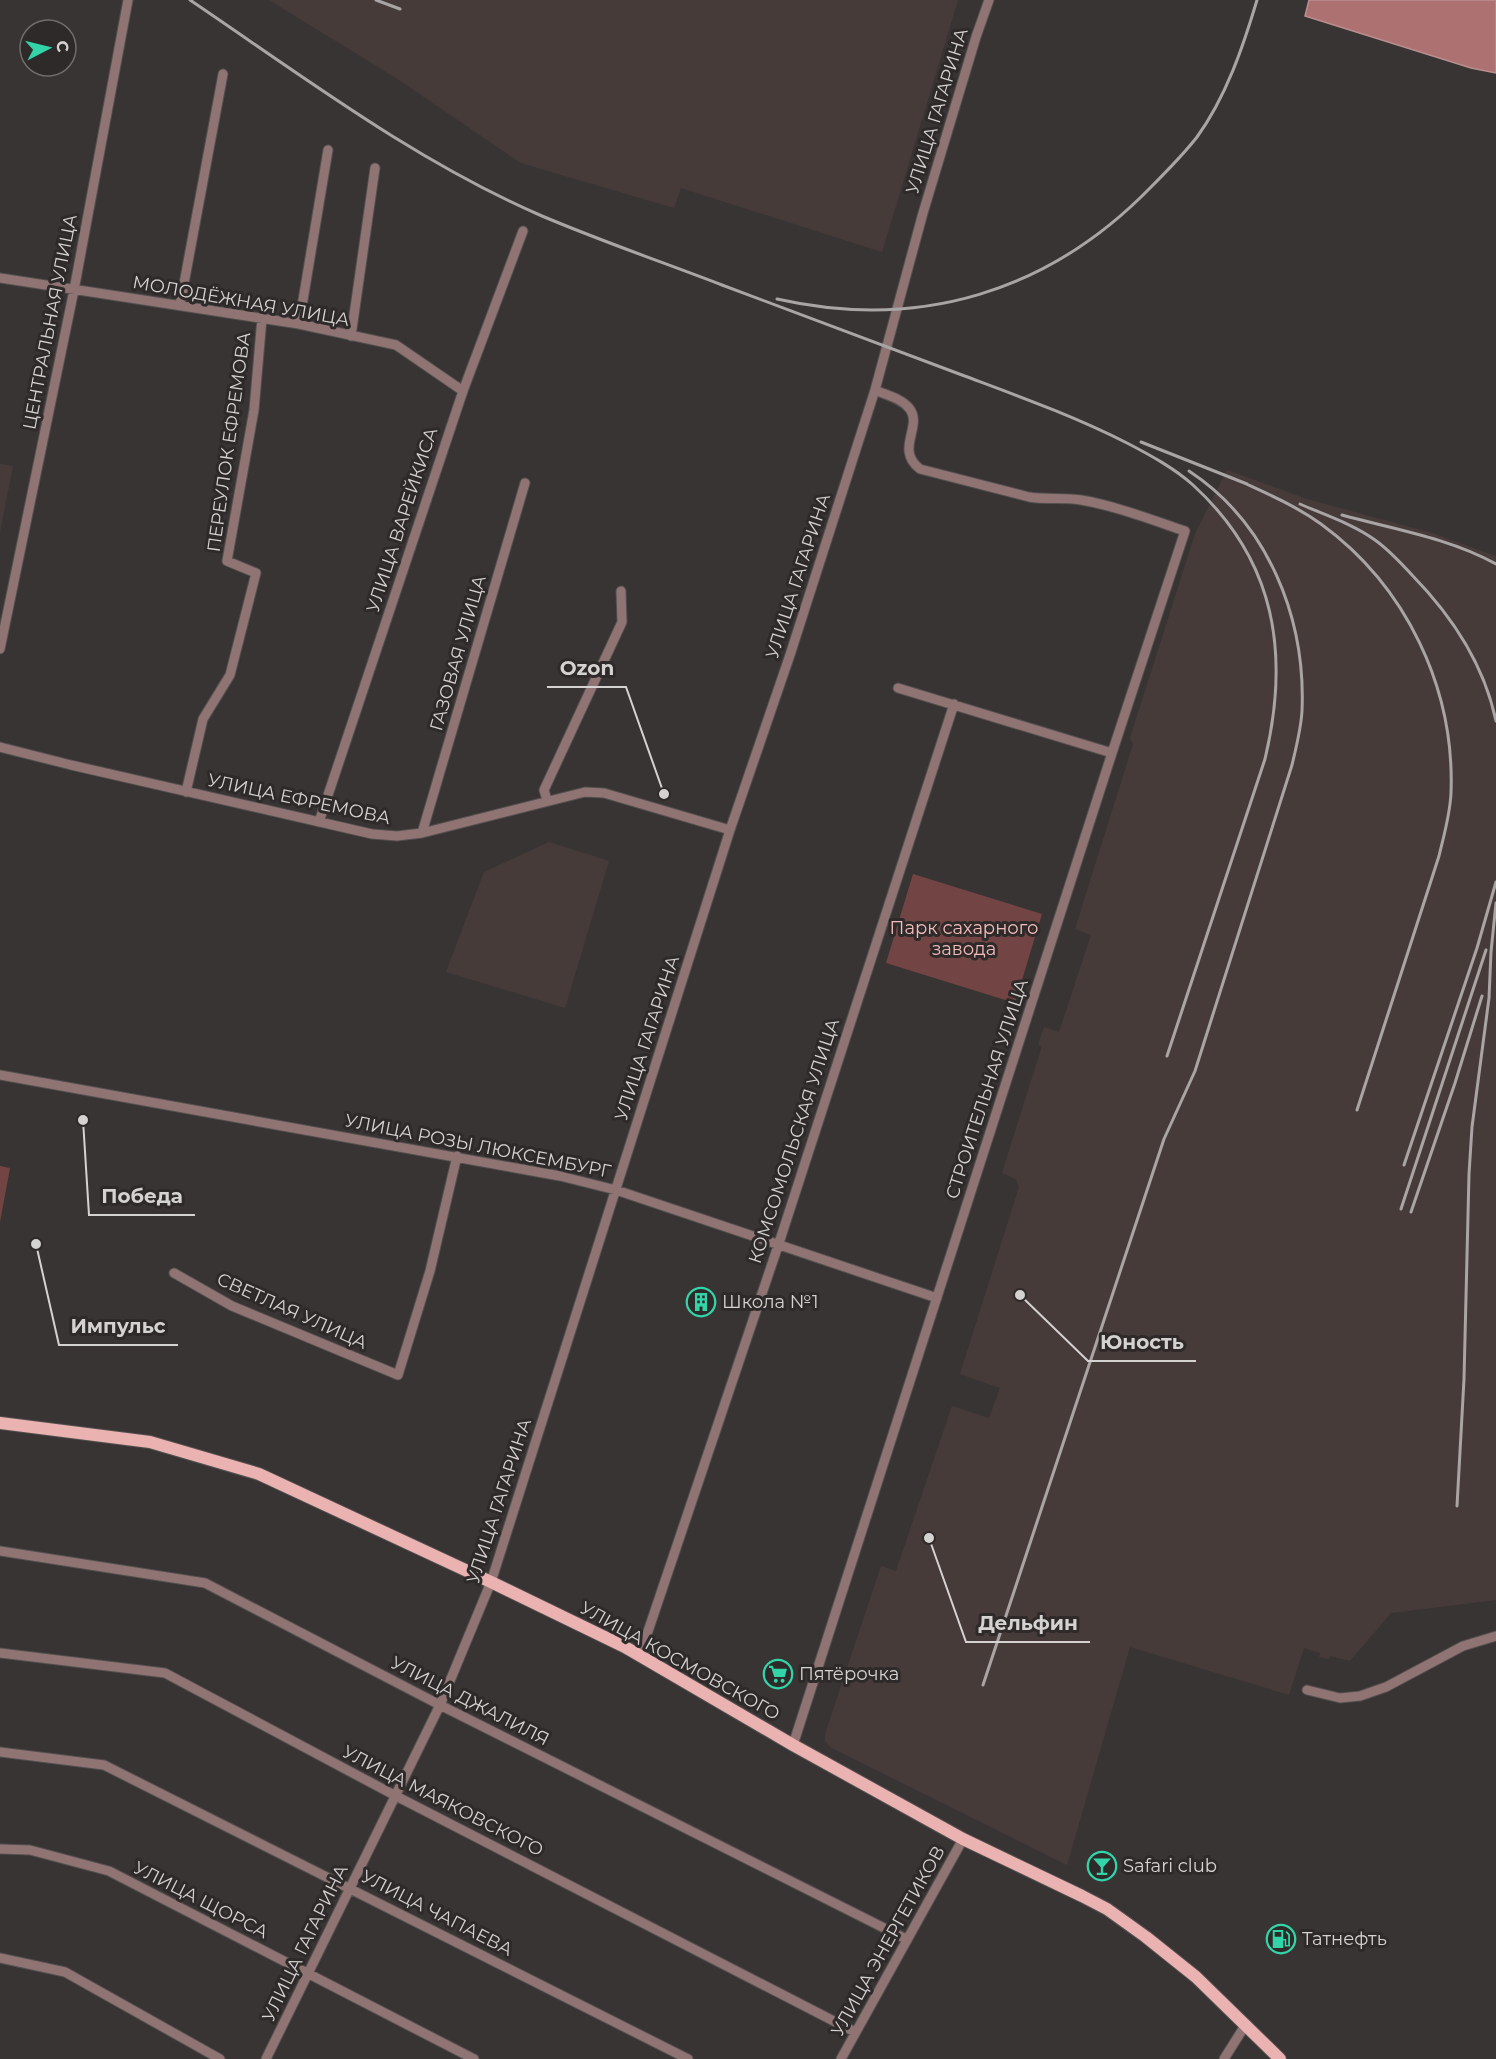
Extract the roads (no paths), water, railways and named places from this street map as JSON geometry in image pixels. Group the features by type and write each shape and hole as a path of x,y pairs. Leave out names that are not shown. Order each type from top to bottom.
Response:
{"main road":[{"name":"УЛИЦА КОСМОВСКОГО","path":"0,1423 150,1442 259,1474 491,1582 640,1655 793,1745 963,1839 1107,1909 1196,1977 1280,2059"}],"street":[{"name":"ЦЕНТРАЛЬНАЯ УЛИЦА","path":"0,649 74,290 128,0"},
{"name":"УЛИЦА ГАГАРИНА","path":"266,2059 440,1705 491,1582 730,830 790,655 875,390 923,213 989,0"},
{"path":"180,305 223,74"},
{"path":"299,324 328,150"},
{"path":"351,336 375,168"},
{"name":"УЛИЦА ВАРЕЙКИСА","path":"319,822 462,391 523,231"},
{"name":"МОЛОДЁЖНАЯ УЛИЦА","path":"0,278 299,324 396,345 462,391"},
{"name":"ПЕРЕУЛОК ЕФРЕМОВА","path":"186,792 203,719 230,675 256,573 227,561 254,410 262,318"},
{"name":"СТРОИТЕЛЬНАЯ УЛИЦА","path":"793,1745 1185,531 1145,517 1081,500 1044,500 920,469 912,464 909,456 912,415 909,408 897,399 875,390"},
{"name":"ГАЗОВАЯ УЛИЦА","path":"422,833 525,483"},
{"path":"547,800 544,790 622,622 621,591"},
{"path":"898,688 1112,753"},
{"name":"КОМСОМОЛЬСКАЯ УЛИЦА","path":"640,1655 779,1243 954,704"},
{"name":"УЛИЦА ЕФРЕМОВА","path":"0,747 372,834 397,836 422,833 585,792 604,793 730,830"},
{"name":"УЛИЦА РОЗЫ ЛЮКСЕМБУРГ","path":"0,1075 560,1176 616,1190 937,1298"},
{"name":"СВЕТЛАЯ УЛИЦА","path":"174,1273 232,1306 398,1376 430,1271 457,1156"},
{"name":"УЛИЦА ДЖАЛИЛЯ","path":"0,1551 205,1583 440,1705 906,1939"},
{"path":"1307,1690 1340,1698 1360,1696 1386,1687 1464,1646 1496,1636"},
{"name":"УЛИЦА МАЯКОВСКОГО","path":"0,1653 165,1673 396,1796 855,2032"},
{"name":"УЛИЦА ЧАПАЕВА","path":"0,1752 104,1765 688,2059"},
{"name":"УЛИЦА ЭНЕРГЕТИКОВ","path":"841,2059 963,1839"},
{"name":"УЛИЦА ЩОРСА","path":"0,1849 30,1850 109,1871 474,2059"},
{"path":"0,1958 65,1972 219,2059"},
{"path":"1224,2059 1246,2024"}],"railway":[{"path":"190,0 318,88 405,144 495,194 587,234 1087,424 1170,467 1193,485 1221,514 1243,545 1259,577 1270,611 1275,646 1276,683 1265,759 1167,1056"},
{"path":"376,0 400,9"},
{"path":"777,299 830,308 881,310 931,305 979,294 1026,277 1070,253 1112,223 1181,157 1197,137 1225,88 1240,53 1257,0"},
{"path":"1141,442 1247,484"},
{"path":"983,1685 1164,1139 1195,1071 1292,765 1299,732 1302,711 1302,676 1289,608 1277,576 1261,545 1241,517 1217,492 1189,471"},
{"path":"1240,481 1292,506 1321,524 1351,549 1378,577 1401,609 1419,642 1434,678 1444,715 1450,754 1451,793 1446,825 1439,856 1357,1110"},
{"path":"1300,504 1348,524 1375,540 1395,557 1427,591 1453,624 1475,661 1491,700 1496,721"},
{"path":"1342,515 1459,547 1496,564"},
{"path":"1404,1165 1477,948 1496,882"},
{"path":"1457,1506 1464,1379 1472,1127 1489,998 1496,903"},
{"path":"1401,1209 1486,950"},
{"path":"1411,1212 1482,996"}],"place":[{"name":"Ozon","path":"664,794"},
{"name":"Победа","path":"83,1120"},
{"name":"Импульс","path":"36,1244"},
{"name":"Юность","path":"1020,1295"},
{"name":"Школа №1","path":"701,1302"},
{"name":"Дельфин","path":"929,1538"},
{"name":"Пятёрочка","path":"778,1674"},
{"name":"Safari club","path":"1102,1866"},
{"name":"Татнефть","path":"1281,1939"}],"park label":[{"name":"Парк сахарного завода","path":"964,938"}]}
